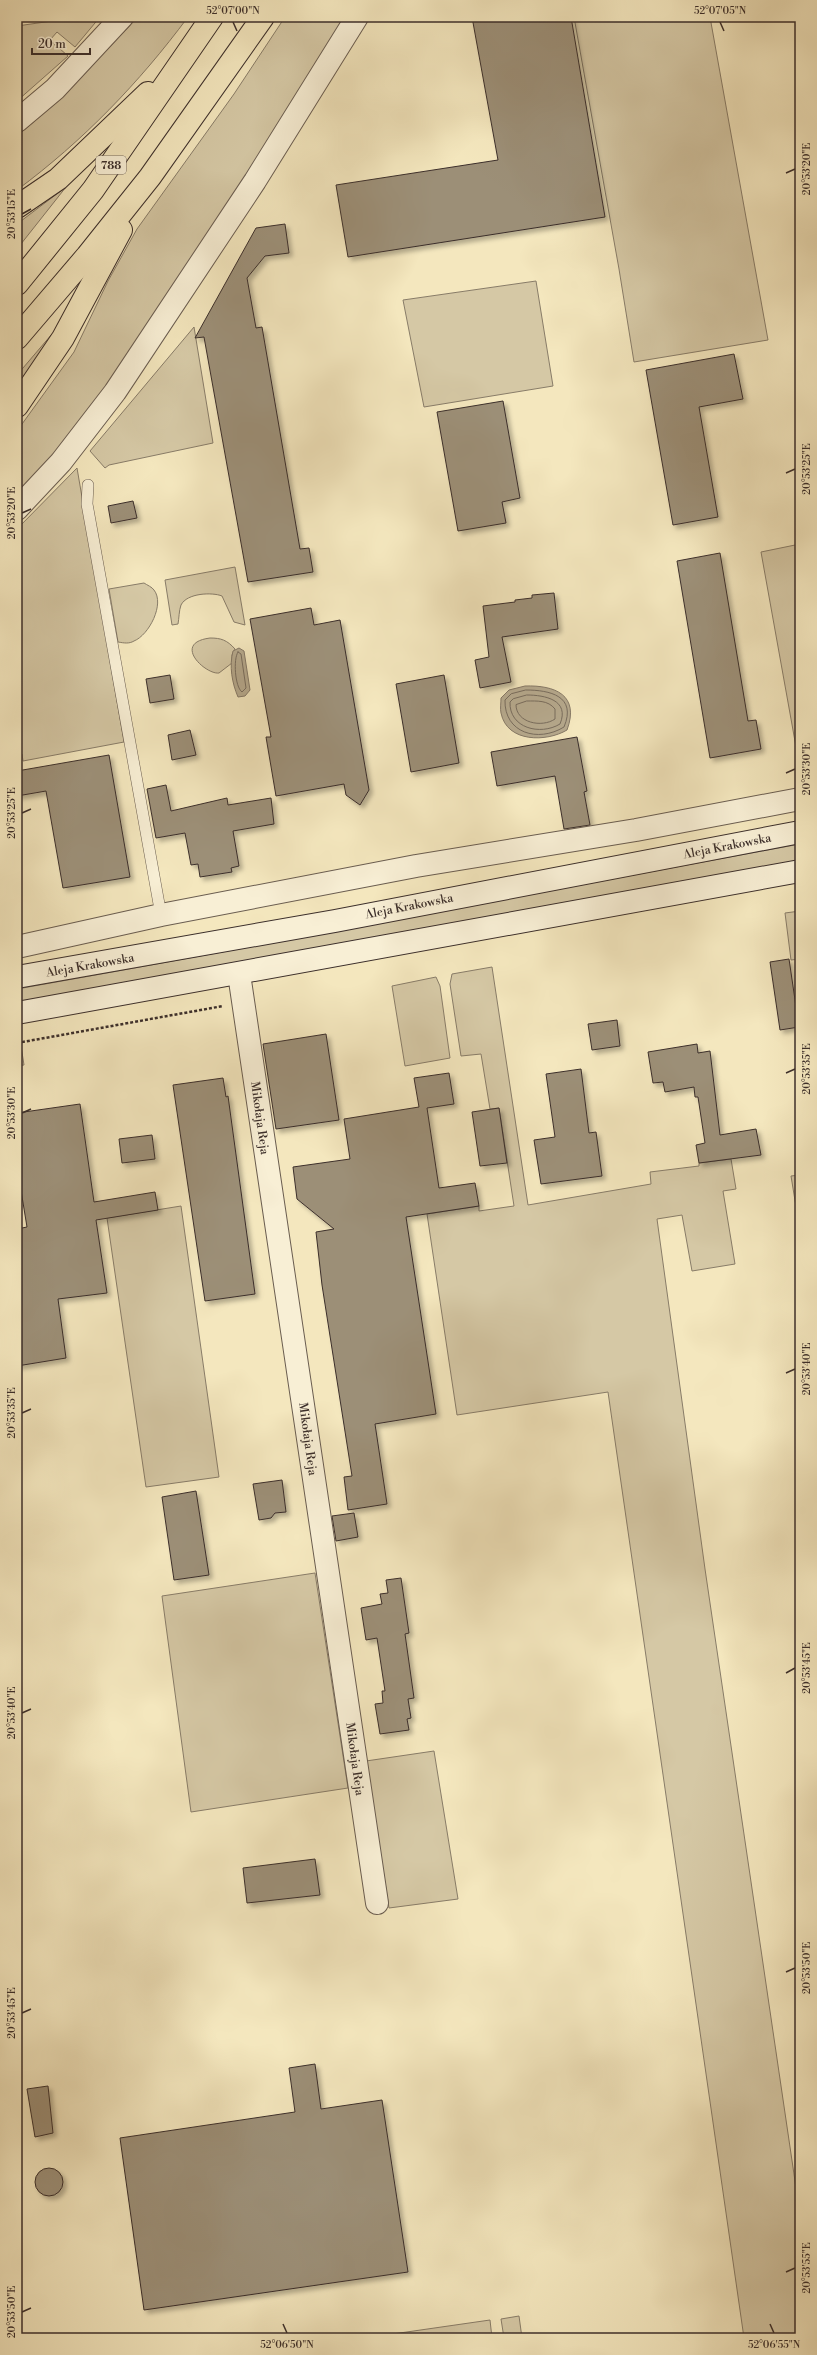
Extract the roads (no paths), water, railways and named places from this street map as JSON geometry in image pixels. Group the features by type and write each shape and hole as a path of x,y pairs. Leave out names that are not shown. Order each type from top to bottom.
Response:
{"main road":[{"name":"788","path":"17,284 93,190 212,17"},
{"path":"17,338 87,256 150,177 263,17"},
{"path":"17,207 58,179 120,122 195,40"},
{"path":"17,406 63,338 150,177"}],"street":[{"path":"17,121 55,89 96,47 122,17"},
{"path":"17,509 61,462 115,392 255,182 357,17"},
{"path":"17,947 161,916 416,866 636,830 800,799"},
{"name":"Aleja Krakowska","path":"17,977 290,929 800,832"},
{"path":"17,1013 800,872"},
{"name":"Mikołaja Reja","path":"239,974 377,1903"}],"lane":[{"path":"88,485 89,512 161,916"}],"water":[{"path":"239,648 244,651 250,690 245,696 238,697 234,686 231,663 233,651"},
{"path":"525,686 546,688 555,690 562,694 567,700 570,708 570,718 567,730 549,737 539,738 519,735 511,730 505,723 501,713 501,698 509,690"}]}
